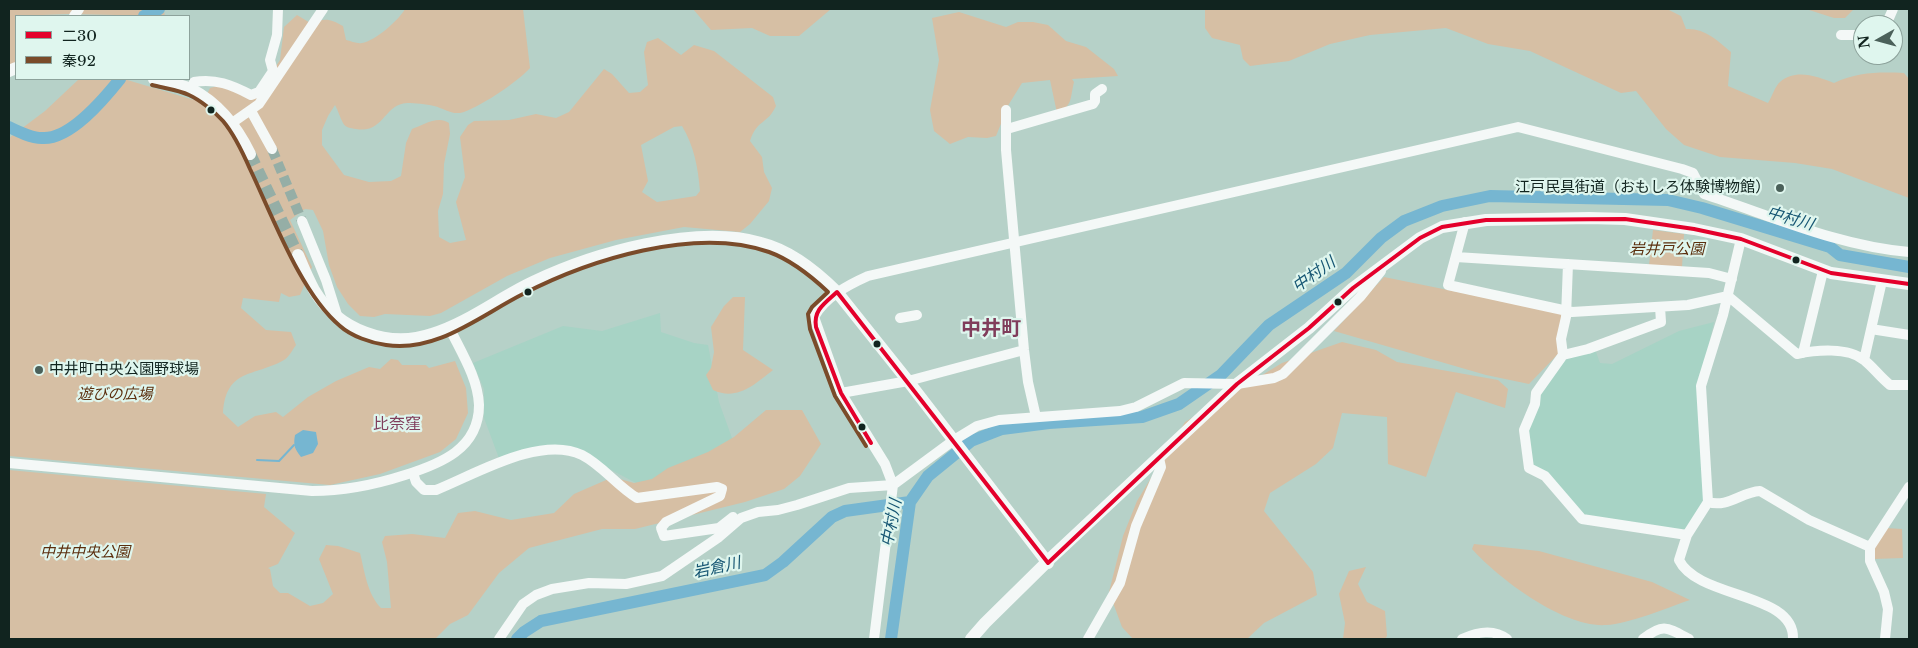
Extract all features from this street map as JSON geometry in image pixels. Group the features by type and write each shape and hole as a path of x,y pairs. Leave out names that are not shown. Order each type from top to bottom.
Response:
{"main road":[{"path":"157,80 192,90 226,115 250,154"},
{"path":"971,639 1048,562 1159,458 1232,384 1280,353 1336,302 1392,258 1420,238 1442,227 1465,222 1589,218 1625,219 1694,229 1741,239 1823,271 1909,284"},
{"path":"298,255 315,290 344,322 365,333 388,339 409,339 432,335 449,328 532,282 562,269 631,248 698,238 742,239 769,245 824,279 837,292 1048,562"}],"street":[{"path":"192,90 194,82 204,80 223,82 251,95 259,92 273,71 270,60 277,35 278,9"},
{"path":"232,123 259,104 323,9"},
{"path":"1841,35 1853,35"},
{"path":"1007,129 1093,104 1096,101 1095,94 1102,89"},
{"path":"1006,110 1006,150 1024,350 1028,382 1036,417"},
{"path":"251,111 272,149"},
{"path":"874,639 893,486 886,464 841,393 814,317 817,311 837,292 868,276 1518,127 1682,169 1692,173 1704,194 1841,240 1881,250 1909,252"},
{"path":"302,221 326,280 336,315"},
{"path":"1465,222 1448,285 1566,311 1688,305 1728,296"},
{"path":"1741,239 1728,296 1701,386 1708,502 1686,535 1679,560 1683,568 1716,587 1770,606 1790,625 1793,639"},
{"path":"1456,257 1709,273 1732,279"},
{"path":"499,639 523,604 536,595 552,589 589,583 626,584 662,576 719,537 741,518 758,512 797,505 849,488 893,486 977,426 994,420 1120,411 1136,407 1184,383 1232,384 1274,378 1283,374 1360,297 1392,258"},
{"path":"1563,355 1561,339 1566,311 1568,264"},
{"path":"1803,352 1823,271"},
{"path":"1864,360 1882,281"},
{"path":"1336,302 1342,304 1355,296 1360,297"},
{"path":"1728,296 1797,354 1803,352 1845,353 1864,360 1890,384 1909,386"},
{"path":"1660,307 1661,322 1588,349 1563,355 1536,393 1535,404 1524,430 1529,468 1545,476 1582,519 1686,535"},
{"path":"900,318 917,315"},
{"path":"9,463 312,491 357,489 412,473 436,465 451,457 462,448 470,437 476,421 479,406 477,387 449,328"},
{"path":"1871,329 1909,335"},
{"path":"841,393 908,381 1024,350"},
{"path":"412,473 416,482 424,490 436,490 524,454 552,449 582,455 637,498 717,487 722,489 720,496 666,522 661,528 664,536 719,528 735,515 750,508 761,506 765,507 766,512"},
{"path":"1088,639 1120,583 1136,526 1162,467 1159,458"},
{"path":"1885,639 1888,609 1884,592 1870,561 1870,547 1906,500 1909,488"},
{"path":"1708,502 1716,504 1729,503 1751,492 1760,491 1809,520 1870,547"},
{"path":"1643,639 1657,628 1665,627 1689,639"},
{"path":"1462,639 1472,634 1489,631 1507,639"}],"shaded area":[{"path":"660,313 661,332 694,343 708,345 719,402 737,452 644,484 636,483 598,463 553,446 500,461 484,418 484,389 473,363 563,326 602,331"},
{"path":"1714,322 1699,387 1705,500 1686,531 1585,517 1530,464 1527,430 1536,398 1563,361 1570,355 1595,349 1600,363 1612,364 1679,331"}],"green space":[{"path":"9,9 167,9 164,11 165,15 15,15 15,63 9,66"},
{"name":"遊びの広場","path":"405,9 523,9 530,68 517,80 486,101 460,113 453,113 424,104 407,103 393,108 373,127 365,129 348,128 345,126 335,105 322,130 322,145 344,175 369,182 391,181 401,176 406,143 412,129 435,120 449,123 450,134 444,164 443,194 438,211 439,237 450,243 466,240 456,202 465,177 460,137 468,125 474,121 509,120 536,114 556,118 569,112 604,69 612,74 629,93 640,92 648,85 644,52 647,42 658,38 681,55 694,45 714,51 773,97 776,106 773,112 759,125 750,141 762,157 764,172 772,188 769,201 750,224 740,232 684,227 616,240 550,258 507,276 441,313 430,316 385,314 374,317 360,316 348,304 337,287 329,265 323,231 313,210 305,209 290,220 312,267 300,295 289,297 281,293 279,302 243,298 241,308 266,330 291,332 296,345 284,360 243,376 236,381 225,398 223,413 238,427 255,416 276,412 283,417 308,397 336,381 369,367 380,369 391,359 398,360 402,365 426,365 429,368 455,361 466,388 468,413 456,439 440,452 380,474 330,485 9,456 9,138 45,111 78,80 127,80 194,100 204,100 210,88 221,85 254,99 280,60 284,27 297,15 312,24 324,20 335,22 343,26 346,40 356,43 373,38 392,24","holes":["682,126 690,141 695,157 700,191 696,196 657,202 642,192 648,181 641,145 674,127"]},
{"path":"693,9 831,9 799,36 770,36 752,28 711,30"},
{"path":"1205,9 1667,9 1681,16 1686,29 1705,33 1731,52 1728,86 1768,103 1778,84 1793,75 1807,75 1834,83 1843,79 1868,74 1904,73 1909,79 1909,198 1832,169 1795,163 1720,157 1684,145 1666,129 1636,91 1621,93 1530,51 1488,44 1446,28 1370,35 1330,44 1289,61 1250,66 1243,59 1240,45 1212,38 1205,28"},
{"path":"1806,9 1853,10 1845,18 1834,18"},
{"path":"959,12 1006,27 1018,22 1048,25 1066,41 1086,47 1114,69 1118,76 1072,79 1074,82 1070,101 1066,107 1057,113 1050,80 1022,83 1009,104 996,136 987,138 968,137 950,144 934,131 930,110 939,60 932,18"},
{"name":"岩井戸公園","path":"1653,230 1684,234 1682,267 1649,265"},
{"path":"1384,277 1561,313 1563,316 1559,353 1529,384 1486,375 1334,331"},
{"path":"733,297 745,297 743,350 773,370 745,390 730,394 713,390 706,375 711,368 714,352 711,327 724,306"},
{"path":"1342,342 1376,350 1397,362 1498,380 1508,389 1505,408 1456,392 1426,477 1388,464 1387,417 1342,413 1333,448 1316,464 1270,493 1264,511 1313,572 1317,595 1264,623 1247,639 1133,639 1122,627 1109,592 1123,536 1137,501 1185,422 1282,363"},
{"name":"中井中央公園","path":"766,410 802,410 821,444 800,476 784,489 745,502 635,529 602,529 529,548 499,573 468,615 450,624 435,639 9,639 9,470 266,494 264,507 295,533 278,564 268,568 270,569 273,586 280,593 288,593 310,606 323,603 333,594 319,559 326,545 338,546 360,553 367,582 376,602 381,608 391,608 387,562 382,542 385,536 412,534 445,538 458,513 475,511 511,520 554,513 574,494 613,477 634,483 652,479 668,468 708,452 734,437"},
{"path":"1886,528 1902,529 1903,558 1874,559 1874,548"},
{"path":"1474,544 1539,551 1652,582 1690,600 1625,622 1606,625 1589,624 1571,619 1552,610 1515,587 1498,574 1472,549"},
{"path":"1366,567 1358,584 1367,602 1385,611 1387,636 1385,639 1343,639 1345,623 1339,594 1349,571"}],"water":[{"path":"303,430 316,432 318,444 313,453 301,457 295,447 294,439 295,435"}],"waterway":[{"path":"146,15 159,9"},
{"path":"9,127 38,138 53,137 86,117 119,80"},
{"name":"中村川","path":"891,639 910,502 928,476 971,441 1002,429 1049,423 1142,417 1179,404 1221,375 1269,325 1346,273 1381,238 1404,221 1442,206 1490,196 1668,200 1702,208 1830,247 1840,255 1909,267"},
{"path":"257,460 279,461 294,445"},
{"name":"岩倉川","path":"517,639 541,621 765,575 783,562 832,517 845,511 910,502"}],"tunnel":[{"path":"272,149 302,221"},
{"path":"250,154 298,255"}],"transit line":[{"name":"秦92","path":"152,85 189,95 207,106 223,121 241,150 300,274 326,312 340,326 355,336 386,345 405,346 423,343 441,338 458,330 549,281 610,259 643,250 676,245 709,243 740,245 769,252 785,259 808,274 828,292 812,307 808,314 810,329 835,396 866,446"},
{"name":"二30","path":"871,443 841,393 816,327 818,311 837,292 1048,563 1237,384 1309,328 1353,288 1420,238 1442,227 1486,220 1625,219 1694,229 1741,239 1831,273 1909,284"}],"place":[{"name":"江戸民具街道（おもしろ体験博物館）","path":"1780,188"},
{"name":"中井町中央公園野球場","path":"39,370"}],"district":[{"name":"中井町","path":"991,329"},
{"name":"比奈窪","path":"397,424"}]}
